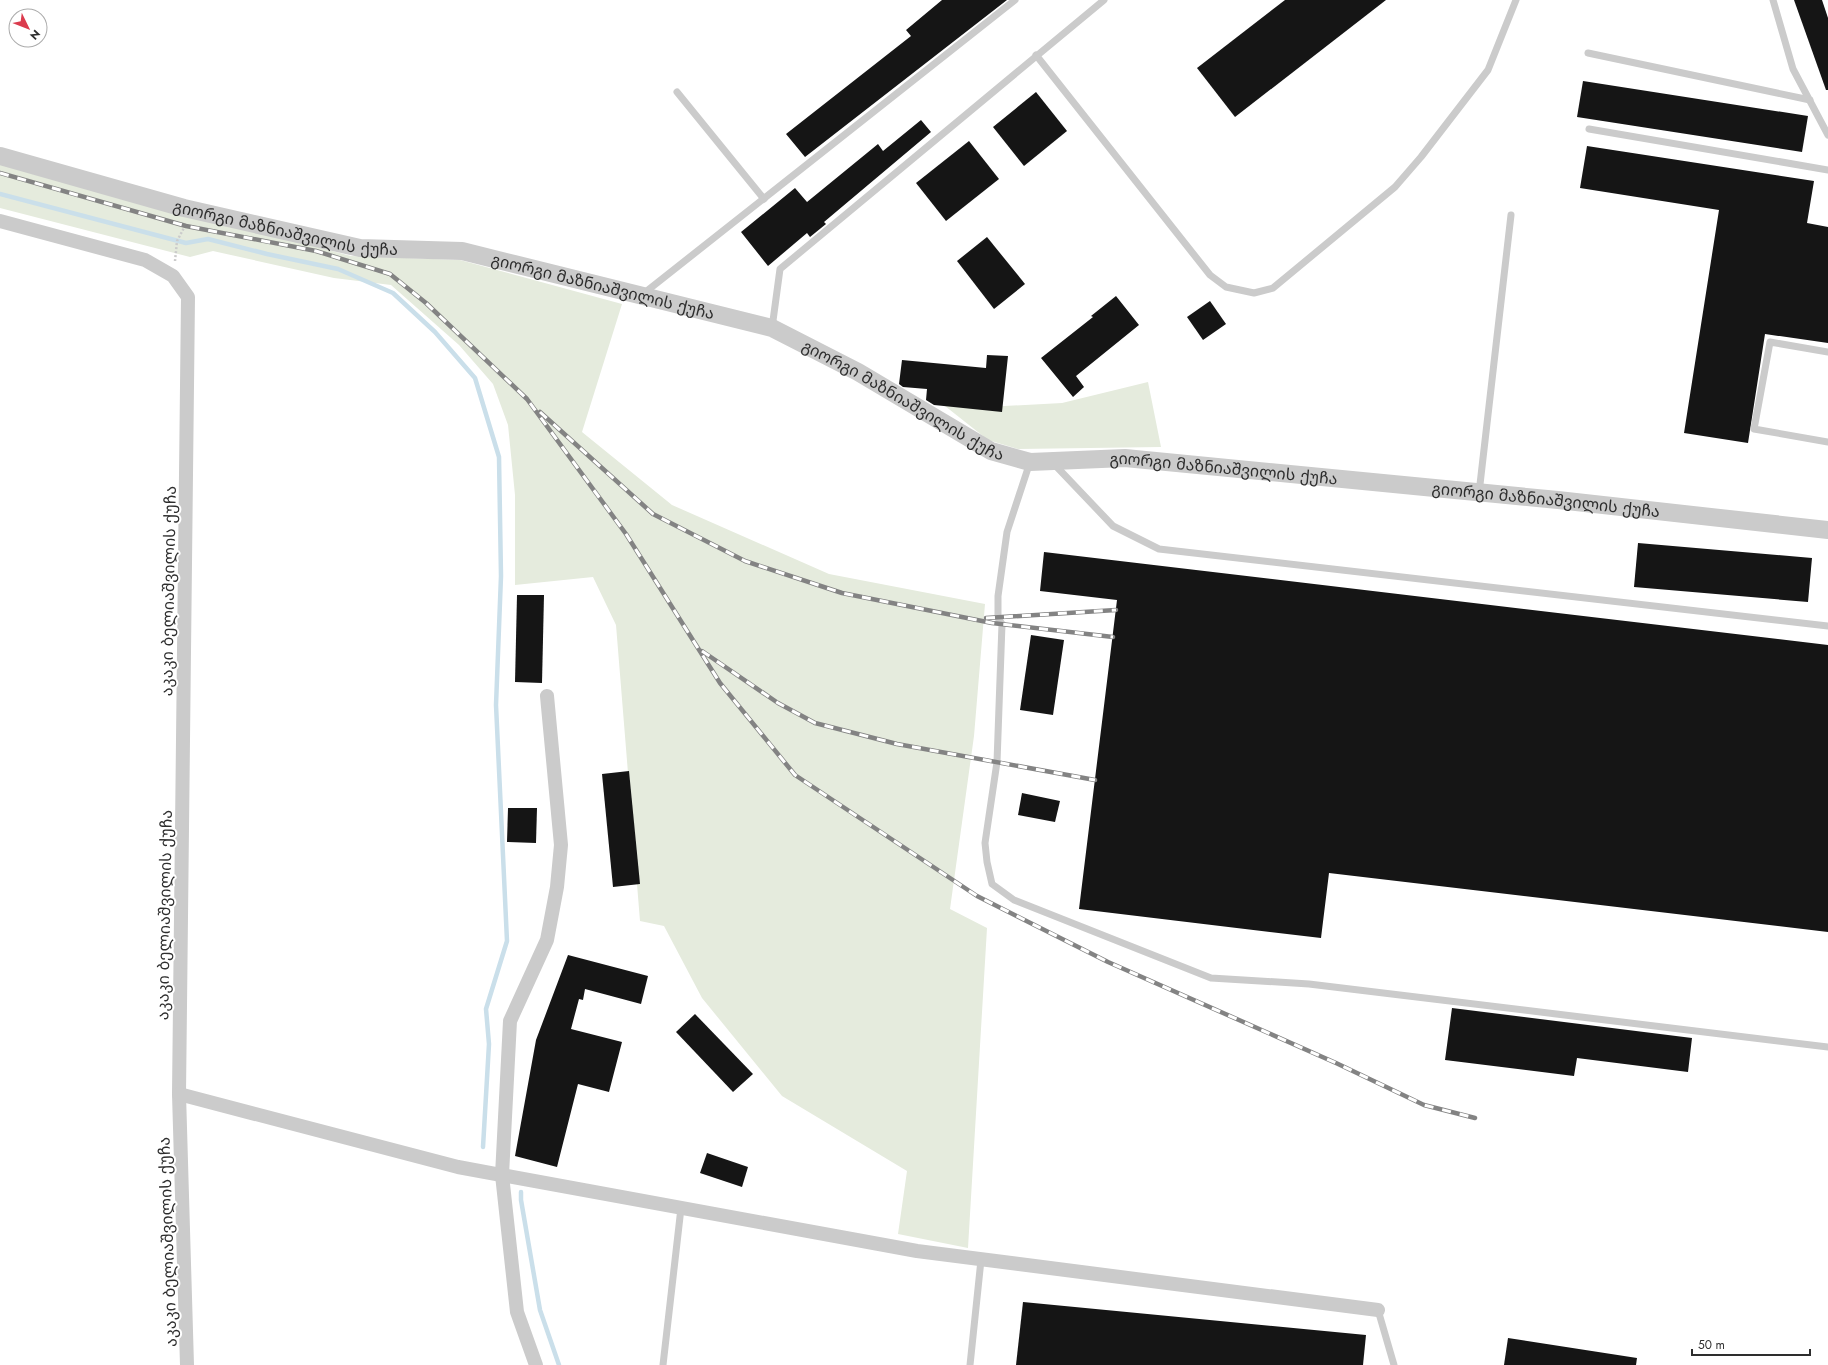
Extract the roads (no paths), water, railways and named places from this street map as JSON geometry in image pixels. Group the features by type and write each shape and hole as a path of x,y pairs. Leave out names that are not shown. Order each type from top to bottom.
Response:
{"street":[{"name":"გიორგი მაზნიაშვილის ქუჩა","path":"0,156 194,210 360,248 462,251 772,328 858,372 991,451 1030,462 1125,458 1479,493 1828,530"},
{"name":"აკაკი ბელიაშვილის ქუჩა","path":"0,221 145,260 173,276 188,297 180,1094 187,1365"},
{"path":"536,1365 517,1312 502,1175 510,1021 547,940 557,887 561,845 547,696"},
{"path":"180,1094 451,1165 917,1251 1378,1310"}],"lane":[{"path":"642,296 1014,0"},
{"path":"772,328 780,269 1104,0"},
{"path":"1036,55 1210,275 1226,287 1254,293 1274,288 1395,187 1421,157 1488,70 1516,0"},
{"path":"1773,0 1792,69 1828,135"},
{"path":"1588,53 1810,100"},
{"path":"678,92 764,199"},
{"path":"1589,129 1828,170"},
{"path":"1479,493 1511,215"},
{"path":"1828,352 1770,342 1754,429 1828,442"},
{"path":"1052,461 1113,526 1158,549 1828,626"},
{"path":"1030,462 1008,532 998,596 998,618 1002,624 997,762 985,843 987,862 992,884 1014,900 1211,978 1309,984 1828,1047"},
{"path":"663,1365 681,1208"},
{"path":"970,1365 981,1260"},
{"path":"1378,1310 1394,1365"}],"waterway":[{"path":"0,194 186,243 208,239 267,254 338,269 393,293 435,332 475,378 499,457 501,576 496,705 507,941 486,1009 489,1044 483,1147"},
{"path":"521,1192 521,1200 540,1310 559,1365"}],"railway":[{"path":"0,173 186,226 316,251 390,274 426,303 527,399 626,534 720,683 795,775 977,896 1108,962 1336,1063 1424,1105 1475,1118"},
{"path":"540,412 653,514 745,561 842,593 992,623 1113,637"},
{"path":"986,618 1116,610"},
{"path":"702,651 778,703 815,723 897,744 1095,780"}]}
